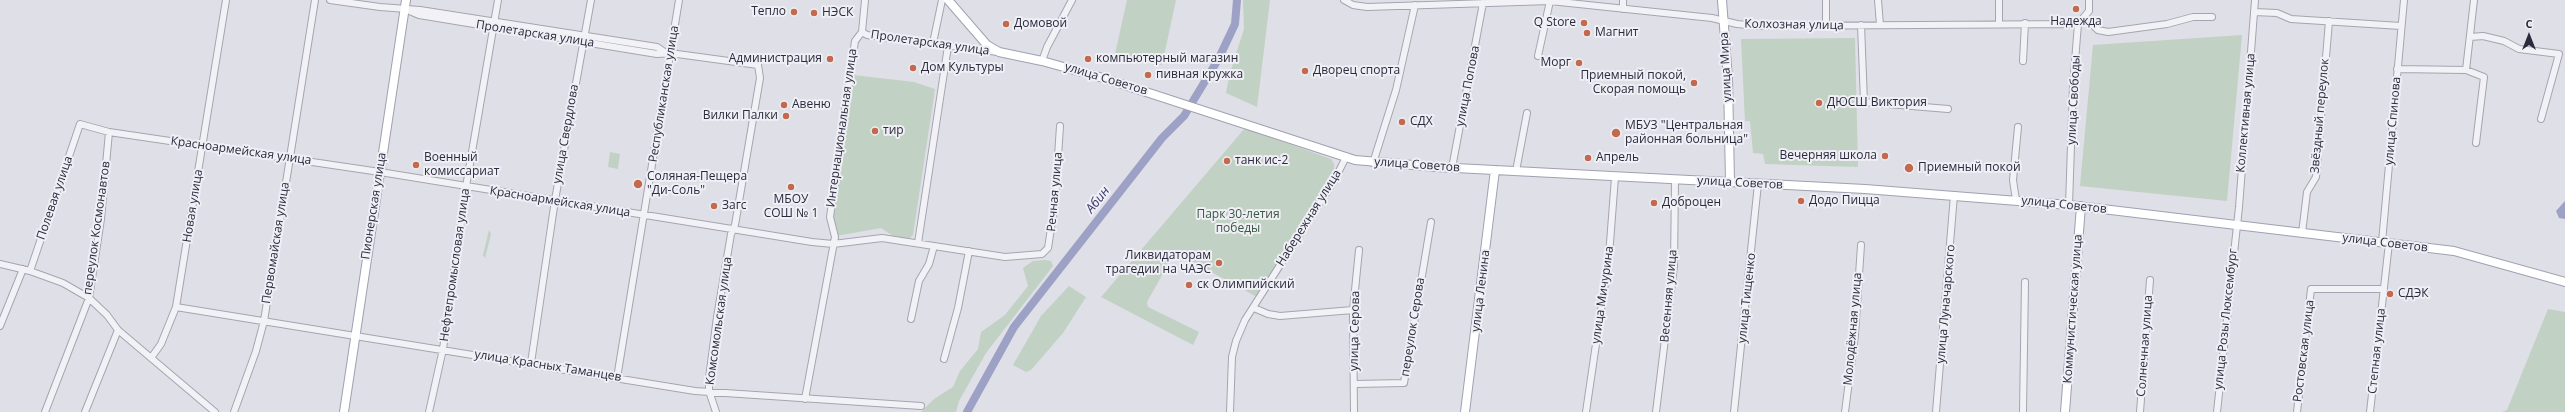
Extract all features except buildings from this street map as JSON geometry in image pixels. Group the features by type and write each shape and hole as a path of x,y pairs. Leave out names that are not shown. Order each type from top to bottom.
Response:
{"main road":[{"name":"Пионерская улица","path":"344,412 354,335 406,0"},
{"name":"улица Советов","path":"948,0 987,45 999,52 1042,61 1174,100 1346,158 1373,163 1730,182 2016,200 2080,206 2236,226 2454,251 2565,282"},
{"name":"улица Мира","path":"1722,0 1730,182"},
{"name":"улица Ленина","path":"1465,412 1495,170"},
{"name":"Коммунистическая улица","path":"2065,412 2080,206"}],"street":[{"name":"Новая улица","path":"151,358 161,344 176,307 226,0"},
{"name":"Первомайская улица","path":"234,412 256,351 264,321 277,250 289,158 315,0"},
{"name":"Пролетарская улица","path":"330,0 405,9 584,39 657,47 668,53 758,65"},
{"name":"Нефтепромысловая улица","path":"430,412 443,349 466,188 498,0"},
{"name":"улица Свердлова","path":"531,363 555,200 591,0"},
{"name":"Республиканская улица","path":"617,378 668,53 679,0"},
{"name":"Интернациональная улица","path":"805,400 834,238 830,216 855,41 862,32 865,0"},
{"path":"933,43 942,0"},
{"path":"1042,61 1047,47 1072,0"},
{"name":"Колхозная улица","path":"1346,0 1367,7 1546,1 1712,18 1758,26 2000,23 2078,24"},
{"path":"1623,0 1623,9"},
{"path":"1826,0 1826,26"},
{"path":"1878,0 1880,24"},
{"path":"1999,0 2000,23"},
{"path":"2078,24 2085,18 2088,11 2089,0"},
{"name":"Коллективная улица","path":"2236,226 2255,0"},
{"name":"улица Спинова","path":"2386,242 2397,69 2404,0"},
{"path":"2466,70 2474,0"},
{"path":"1538,56 1546,1"},
{"name":"улица Попова","path":"1452,168 1483,3"},
{"path":"1373,163 1396,90 1415,6"},
{"path":"2254,12 2277,13 2291,19 2401,26"},
{"path":"2085,18 2098,30 2108,32 2168,24 2193,17 2212,17"},
{"name":"Звёздный переулок","path":"2302,233 2307,192 2316,177 2329,21"},
{"path":"2023,61 2025,23"},
{"name":"улица Свободы","path":"2069,205 2072,86 2078,24"},
{"path":"1861,25 1864,102 1948,109"},
{"name":"Пролетарская улица","path":"862,32 867,35 999,52"},
{"path":"2470,37 2483,36 2504,41 2519,49 2559,54 2541,119"},
{"path":"918,243 948,46"},
{"name":"Комсомольская улица","path":"716,412 709,390 708,378 717,317 760,78 758,65"},
{"path":"2397,69 2466,70 2480,74 2485,81 2476,143"},
{"path":"1516,171 1527,113"},
{"name":"Красноармейская улица","path":"80,124 109,132 380,172 466,188 555,200 833,244 869,238 918,243 1005,257 1042,254"},
{"name":"Полевая улица","path":"30,271 80,124"},
{"name":"Речная улица","path":"1042,254 1048,248 1051,240 1060,126"},
{"path":"2016,200 2013,180 2018,127"},
{"name":"переулок Космонавтов","path":"45,412 89,298 101,219 109,132"},
{"name":"Набережная улица","path":"1230,412 1235,345 1245,320 1335,179 1346,158"},
{"name":"улица Мичурина","path":"1586,412 1608,262 1615,177"},
{"name":"Весенняя улица","path":"1656,412 1674,266 1675,180"},
{"name":"улица Тищенко","path":"1734,412 1758,184"},
{"name":"улица Луначарского","path":"1936,412 1954,196"},
{"name":"переулок Серова","path":"1355,384 1404,383 1431,222"},
{"name":"улица Розы Люксембург","path":"2217,412 2236,226"},
{"name":"Степная улица","path":"2370,412 2384,289 2386,242"},
{"path":"911,319 919,282 929,264 934,246"},
{"name":"Молодёжная улица","path":"1844,412 1855,335 1860,246"},
{"name":"улица Серова","path":"1354,412 1355,384 1353,310 1359,250"},
{"path":"944,359 958,308 969,251"},
{"path":"0,264 30,271 63,284 89,298 107,315 118,330 215,412"},
{"path":"0,326 23,269"},
{"name":"Солнечная улица","path":"2140,412 2150,280"},
{"path":"2023,412 2025,282"},
{"name":"Ростовская улица","path":"2297,412 2311,289 2384,289"},
{"name":"улица Красных Таманцев","path":"176,307 531,363 695,391 709,390 805,400 921,406"},
{"path":"1254,308 1268,314 1280,316 1353,310"},
{"path":"85,412 118,330"}],"green space":[{"path":"1127,0 1176,0 1162,65 1115,54"},
{"path":"1243,0 1270,0 1257,107 1226,93 1230,73 1244,29"},
{"path":"2242,35 2227,201 2080,186 2093,45"},
{"path":"1855,38 1858,167 1765,164 1763,154 1753,153 1750,121 1745,121 1741,39"},
{"path":"853,75 914,82 935,89 913,235 909,239 893,236 881,228 836,236 832,216"},
{"name":"Парк 30-летия победы","path":"1245,128 1331,159 1334,164 1334,173 1257,297 1182,256 1171,259 1147,302 1148,307 1199,332 1193,345 1101,297"},
{"path":"610,152 620,154 618,169 608,167"},
{"path":"489,230 491,234 485,258 483,255"},
{"path":"1033,261 1051,261 1053,266 986,353 959,401 956,412 921,412 934,399 953,387 960,371 978,349 981,332 1005,315 1028,286 1023,268"},
{"path":"1069,286 1086,297 1063,333 1031,370 1026,372 1013,365 1041,316"},
{"path":"2548,309 2565,312 2565,412 2502,412 2507,410"}],"water":[{"path":"2565,201 2565,219 2559,218 2556,211"}],"waterway":[{"name":"Абин","path":"967,412 1014,327 1162,138 1184,116 1219,58 1235,24 1237,0"}],"place":[{"name":"Надежда","path":"2076,9"},
{"name":"Тепло","path":"794,12"},
{"name":"НЭСК","path":"814,13"},
{"name":"Q Store","path":"1584,23"},
{"name":"Домовой","path":"1006,24"},
{"name":"Магнит","path":"1587,33"},
{"name":"Администрация","path":"830,59"},
{"name":"компьютерный магазин","path":"1088,59"},
{"name":"Морг","path":"1579,63"},
{"name":"Дом Культуры","path":"913,68"},
{"name":"Дворец спорта","path":"1305,71"},
{"name":"пивная кружка","path":"1148,75"},
{"name":"Приемный покой, Скорая помощь","path":"1694,83"},
{"name":"ДЮСШ Виктория","path":"1819,103"},
{"name":"Авеню","path":"784,105"},
{"name":"Вилки Палки","path":"786,116"},
{"name":"СДХ","path":"1402,122"},
{"name":"тир","path":"875,131"},
{"name":"МБУЗ \"Центральная районная больница\"","path":"1616,133"},
{"name":"Вечерняя школа","path":"1885,156"},
{"name":"Апрель","path":"1588,158"},
{"name":"танк ис-2","path":"1227,161"},
{"name":"Военный комиссариат","path":"416,165"},
{"name":"Приемный покой","path":"1909,168"},
{"name":"Соляная-Пещера \"Ди-Соль\"","path":"638,184"},
{"name":"МБОУ СОШ № 1","path":"791,187"},
{"name":"Додо Пицца","path":"1801,201"},
{"name":"Доброцен","path":"1654,203"},
{"name":"Загс","path":"714,206"},
{"name":"Ликвидаторам трагедии на ЧАЭС","path":"1219,263"},
{"name":"ск Олимпийский","path":"1189,285"},
{"name":"СДЭК","path":"2390,294"}]}
